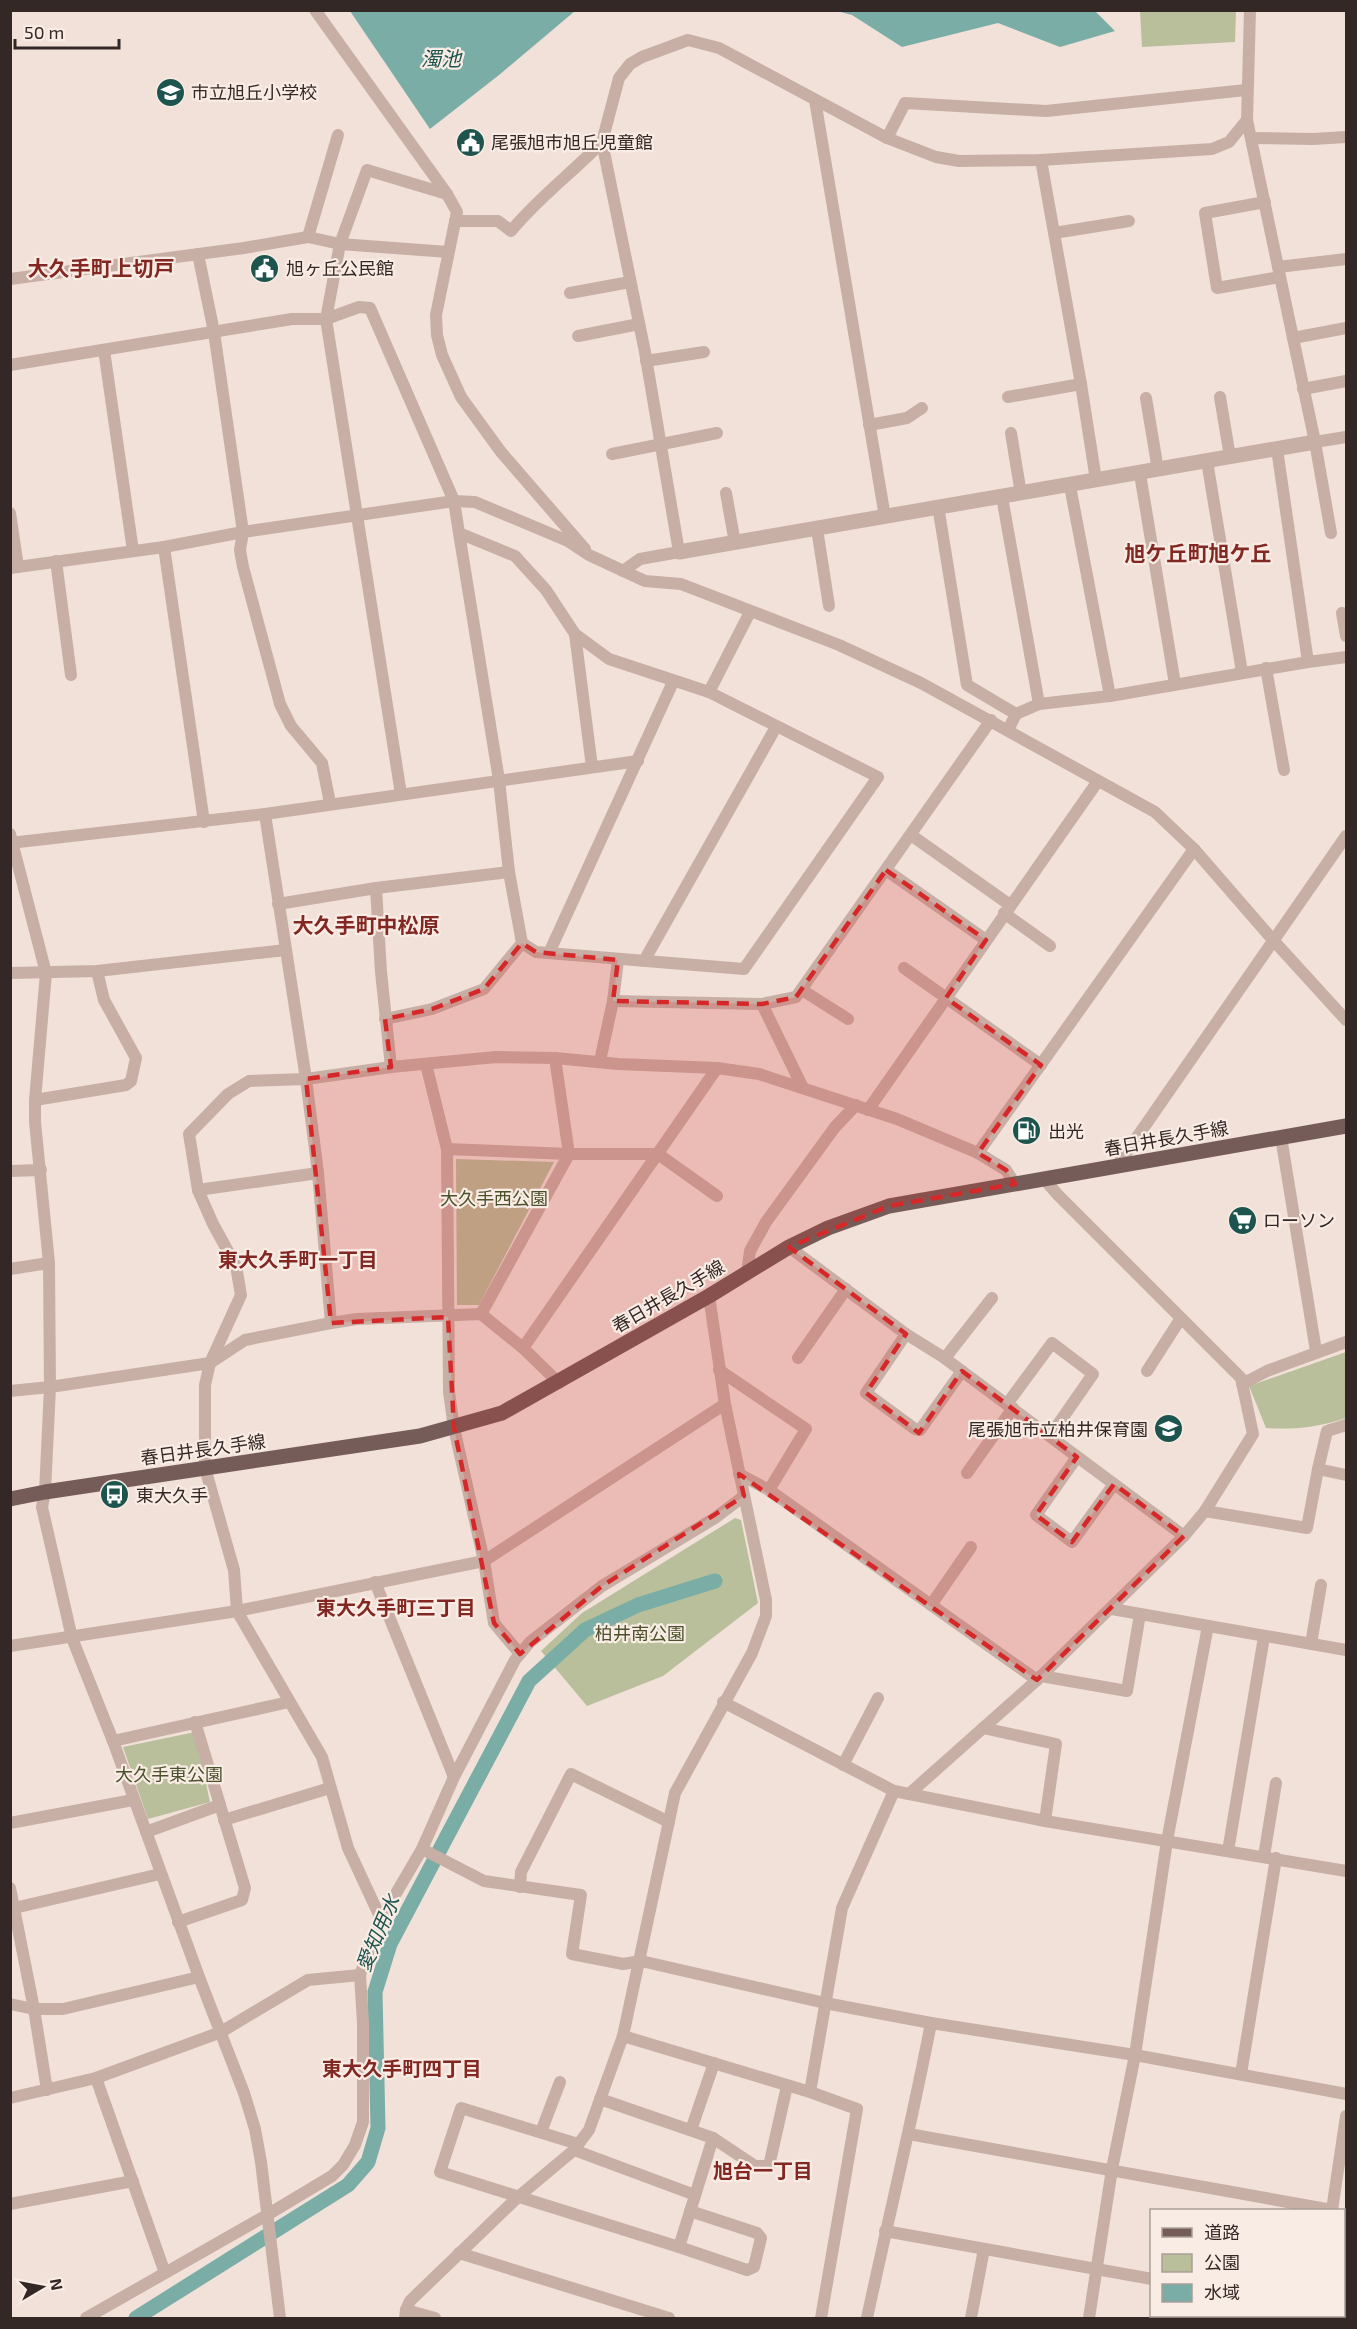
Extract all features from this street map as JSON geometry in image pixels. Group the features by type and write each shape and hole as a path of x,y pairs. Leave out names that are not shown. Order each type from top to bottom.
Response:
{"main road":[{"name":"春日井長久手線","path":"10,1499 335,1450 454,1428 502,1413 559,1383 789,1247 828,1228 889,1206 1347,1126"}],"street":[{"path":"315,10 447,194 457,212 436,315 437,335 442,355 461,397 501,452 579,540 589,555"},
{"path":"1250,10 1246,90 1247,120 1331,532"},
{"path":"679,552 662,444 602,142 619,78 630,64 642,57 688,40 719,48 887,138 936,157 959,161 1041,160 1212,149 1229,142 1247,120"},
{"path":"887,138 906,103 1046,111 1246,90"},
{"path":"815,100 885,517"},
{"path":"308,237 338,135"},
{"path":"1251,138 1347,138"},
{"path":"455,221 498,221 511,231 528,210 573,172 602,142"},
{"path":"1041,160 1096,480"},
{"path":"401,794 326,319 340,244 367,170 447,194"},
{"path":"1265,202 1205,213 1217,288 1279,272 1347,259"},
{"path":"1053,233 1129,221"},
{"path":"10,279 244,248 308,237 340,244 448,252"},
{"path":"198,254 214,332 243,532 240,549 243,567 280,704 291,726 322,763 330,803"},
{"path":"570,292 630,282"},
{"path":"10,365 292,319 326,319 358,307 370,308 454,501 459,533 498,780 509,872 522,943 536,952 744,969 878,777 709,692 609,659 575,634 546,590 515,556 459,533"},
{"path":"578,336 639,324"},
{"path":"1293,338 1347,328"},
{"path":"104,350 133,551"},
{"path":"646,361 704,352"},
{"path":"1303,389 1347,381"},
{"path":"1008,397 1081,384"},
{"path":"1220,397 1230,457"},
{"path":"1146,398 1158,470"},
{"path":"870,425 908,418 922,408"},
{"path":"612,454 717,433"},
{"path":"1011,433 1021,494"},
{"path":"623,571 640,559 1347,437"},
{"path":"1277,449 1308,662"},
{"path":"1207,461 1242,672"},
{"path":"1140,474 1175,684"},
{"path":"1070,486 1110,696"},
{"path":"726,494 735,543"},
{"path":"1002,497 1039,704"},
{"path":"10,513 14,567 164,547 243,532 454,501 474,502 568,541 589,555 645,581 681,584 839,645 921,683 1155,812 1194,849 1273,940 1347,1020"},
{"path":"938,506 967,685 1016,714"},
{"path":"817,529 828,606"},
{"path":"164,547 204,822"},
{"path":"56,561 71,675"},
{"path":"709,692 750,612"},
{"path":"1342,613 1347,636"},
{"path":"575,634 592,767"},
{"path":"1008,730 1016,714 1039,704 1110,696 1266,668 1347,657"},
{"path":"1266,668 1284,770"},
{"path":"549,953 673,682"},
{"path":"613,1001 762,1004 796,997 991,720"},
{"path":"644,961 776,727"},
{"path":"280,2319 255,2129 221,2032 198,1977 72,1638 42,1507 45,1492 50,1387 49,1263 35,1122 35,1100 46,973 12,840 204,822 638,761"},
{"path":"747,1272 750,1251 766,1222 835,1127 862,1107 946,998 1098,781"},
{"path":"265,814 306,1078 318,1173 331,1323"},
{"path":"911,835 1007,909 1050,946"},
{"path":"1117,1166 1347,836"},
{"path":"978,1153 1194,849"},
{"path":"886,870 986,940"},
{"path":"278,904 376,888 509,872"},
{"path":"376,888 385,1019 391,1066"},
{"path":"385,1019 432,1009 484,989 522,943"},
{"path":"10,973 97,971 286,950"},
{"path":"600,1061 613,1001 618,960"},
{"path":"904,968 1041,1065"},
{"path":"35,1100 126,1085 131,1081 136,1058 104,1000 97,971"},
{"path":"802,990 848,1019"},
{"path":"762,1004 803,1088"},
{"path":"381,1919 348,1848 322,1757 237,1611 234,1570 205,1468 205,1386 210,1363 241,1295 236,1266 198,1190 189,1134 221,1100 249,1081 306,1078 391,1066 426,1065 496,1057 555,1058 618,1064 717,1068 759,1074 897,1119 978,1153 1006,1170 1015,1184"},
{"path":"481,1314 569,1154 555,1058"},
{"path":"426,1065 447,1149 448,1392 484,1561 494,1623 520,1654"},
{"path":"523,1348 717,1068"},
{"path":"1281,1137 1316,1351"},
{"path":"447,1149 569,1154 658,1154 717,1196"},
{"path":"10,1172 41,1170"},
{"path":"198,1190 318,1173"},
{"path":"909,1794 1039,1678 1184,1536 1205,1511 1253,1434 1241,1378 1044,1179"},
{"path":"789,1247 906,1334 945,1358 1184,1536"},
{"path":"10,1269 49,1263"},
{"path":"798,1358 846,1289"},
{"path":"435,2319 406,2314 410,2301 518,2197 576,2147 589,2130 623,2036 641,1961 675,1793 752,1653 766,1616 766,1600 725,1404 709,1296"},
{"path":"945,1358 992,1298"},
{"path":"10,1391 210,1363 245,1340 331,1323 357,1319 481,1314 523,1348 559,1383"},
{"path":"1146,1371 1181,1318"},
{"path":"906,1334 866,1393 915,1430 921,1430 962,1371"},
{"path":"1242,1384 1316,1351 1347,1342"},
{"path":"967,1473 1052,1343 1093,1374 1050,1436"},
{"path":"719,1370 806,1429 769,1491"},
{"path":"10,1647 237,1611 484,1561 725,1404"},
{"path":"1205,1511 1307,1528 1327,1431 1347,1425"},
{"path":"1077,1457 1036,1515 1072,1542 1114,1484"},
{"path":"1318,1470 1347,1475"},
{"path":"739,1474 769,1491 930,1605 1039,1678 1127,1691 1140,1614"},
{"path":"86,2319 165,2273 268,2220 332,2176 343,2165 355,2145 363,2122 363,2023 360,1975 381,1919 422,1849 454,1777 515,1660 539,1635 602,1586 714,1518 744,1496"},
{"path":"930,1605 971,1547"},
{"path":"375,1582 454,1777"},
{"path":"1311,1644 1321,1586"},
{"path":"1112,1609 1347,1650"},
{"path":"1089,2319 1112,2169 1135,2055 1167,1841 1208,1626"},
{"path":"1228,1851 1264,1637"},
{"path":"843,1765 878,1698"},
{"path":"112,1741 289,1702"},
{"path":"723,1702 894,1791 1045,1821 1347,1871"},
{"path":"178,1922 242,1900 245,1888 195,1722"},
{"path":"982,1728 1056,1744 1045,1821"},
{"path":"520,1887 521,1872 571,1774 669,1822"},
{"path":"1241,2074 1270,1857 1276,1783"},
{"path":"224,1820 330,1788"},
{"path":"810,2092 842,1908 894,1791"},
{"path":"10,1823 133,1800"},
{"path":"146,1833 220,1805"},
{"path":"422,1849 484,1881 581,1895 572,1953 623,1964 641,1961 825,2002 931,2022 1135,2055 1347,2094"},
{"path":"12,1908 160,1874"},
{"path":"10,1888 12,1908 34,2009 46,2091"},
{"path":"10,2098 96,2078 221,2032 308,1980 360,1975"},
{"path":"10,2004 34,2009 63,2009 198,1977"},
{"path":"867,2319 885,2231 909,2134 931,2022"},
{"path":"623,2036 810,2092 857,2109 821,2319"},
{"path":"691,2130 714,2063"},
{"path":"96,2078 165,2273"},
{"path":"541,2132 560,2082"},
{"path":"600,2099 713,2138 755,2166 769,2166 787,2086"},
{"path":"690,2211 757,2233 761,2238 754,2267 747,2270 440,2172 461,2108 541,2132 695,2195"},
{"path":"1332,2209 1347,2116"},
{"path":"909,2134 1112,2169 1322,2209"},
{"path":"679,2247 713,2138"},
{"path":"10,2204 134,2181"},
{"path":"885,2231 1150,2279"},
{"path":"971,2319 984,2249"},
{"path":"459,2253 669,2319"}],"highlighted area":[{"path":"886,870 986,940 946,998 1041,1065 978,1153 1006,1170 1015,1184 889,1206 789,1247 906,1334 866,1393 919,1433 962,1371 1077,1457 1036,1515 1072,1542 1114,1484 1184,1536 1037,1680 739,1474 744,1496 602,1586 520,1654 494,1623 454,1428 448,1317 331,1323 306,1079 391,1067 385,1019 432,1009 484,989 522,943 536,952 618,960 613,1001 762,1004 796,997"}],"green space":[{"path":"1140,11 1236,11 1235,42 1142,47"},
{"name":"大久手西公園","path":"456,1159 554,1162 479,1305 457,1305"},
{"path":"1346,1352 1346,1418 1307,1427 1266,1428 1249,1386"},
{"name":"柏井南公園","path":"735,1518 741,1520 758,1603 663,1676 587,1706 541,1651 582,1613"},
{"name":"大久手東公園","path":"195,1732 210,1802 148,1819 123,1747"}],"water":[{"name":"濁池","path":"350,11 575,11 430,129"},
{"path":"837,11 1095,11 1115,31 1060,47 998,23 902,47 852,15"}],"waterway":[{"name":"愛知用水","path":"136,2318 348,2185 368,2162 378,2128 375,1992 390,1944 529,1681 585,1630 638,1605 715,1581"}],"place":[{"name":"市立旭丘小学校","path":"170,92"},
{"name":"尾張旭市旭丘児童館","path":"470,142"},
{"name":"旭ヶ丘公民館","path":"265,268"},
{"name":"出光","path":"1027,1131"},
{"name":"ローソン","path":"1242,1220"},
{"name":"尾張旭市立柏井保育園","path":"1169,1429"},
{"name":"東大久手","path":"115,1495"}],"district":[{"name":"大久手町上切戸","path":"101,267"},
{"name":"旭ケ丘町旭ケ丘","path":"1198,552"},
{"name":"大久手町中松原","path":"366,924"},
{"name":"東大久手町一丁目","path":"298,1259"},
{"name":"東大久手町三丁目","path":"396,1607"},
{"name":"東大久手町四丁目","path":"402,2068"},
{"name":"旭台一丁目","path":"763,2170"}]}
